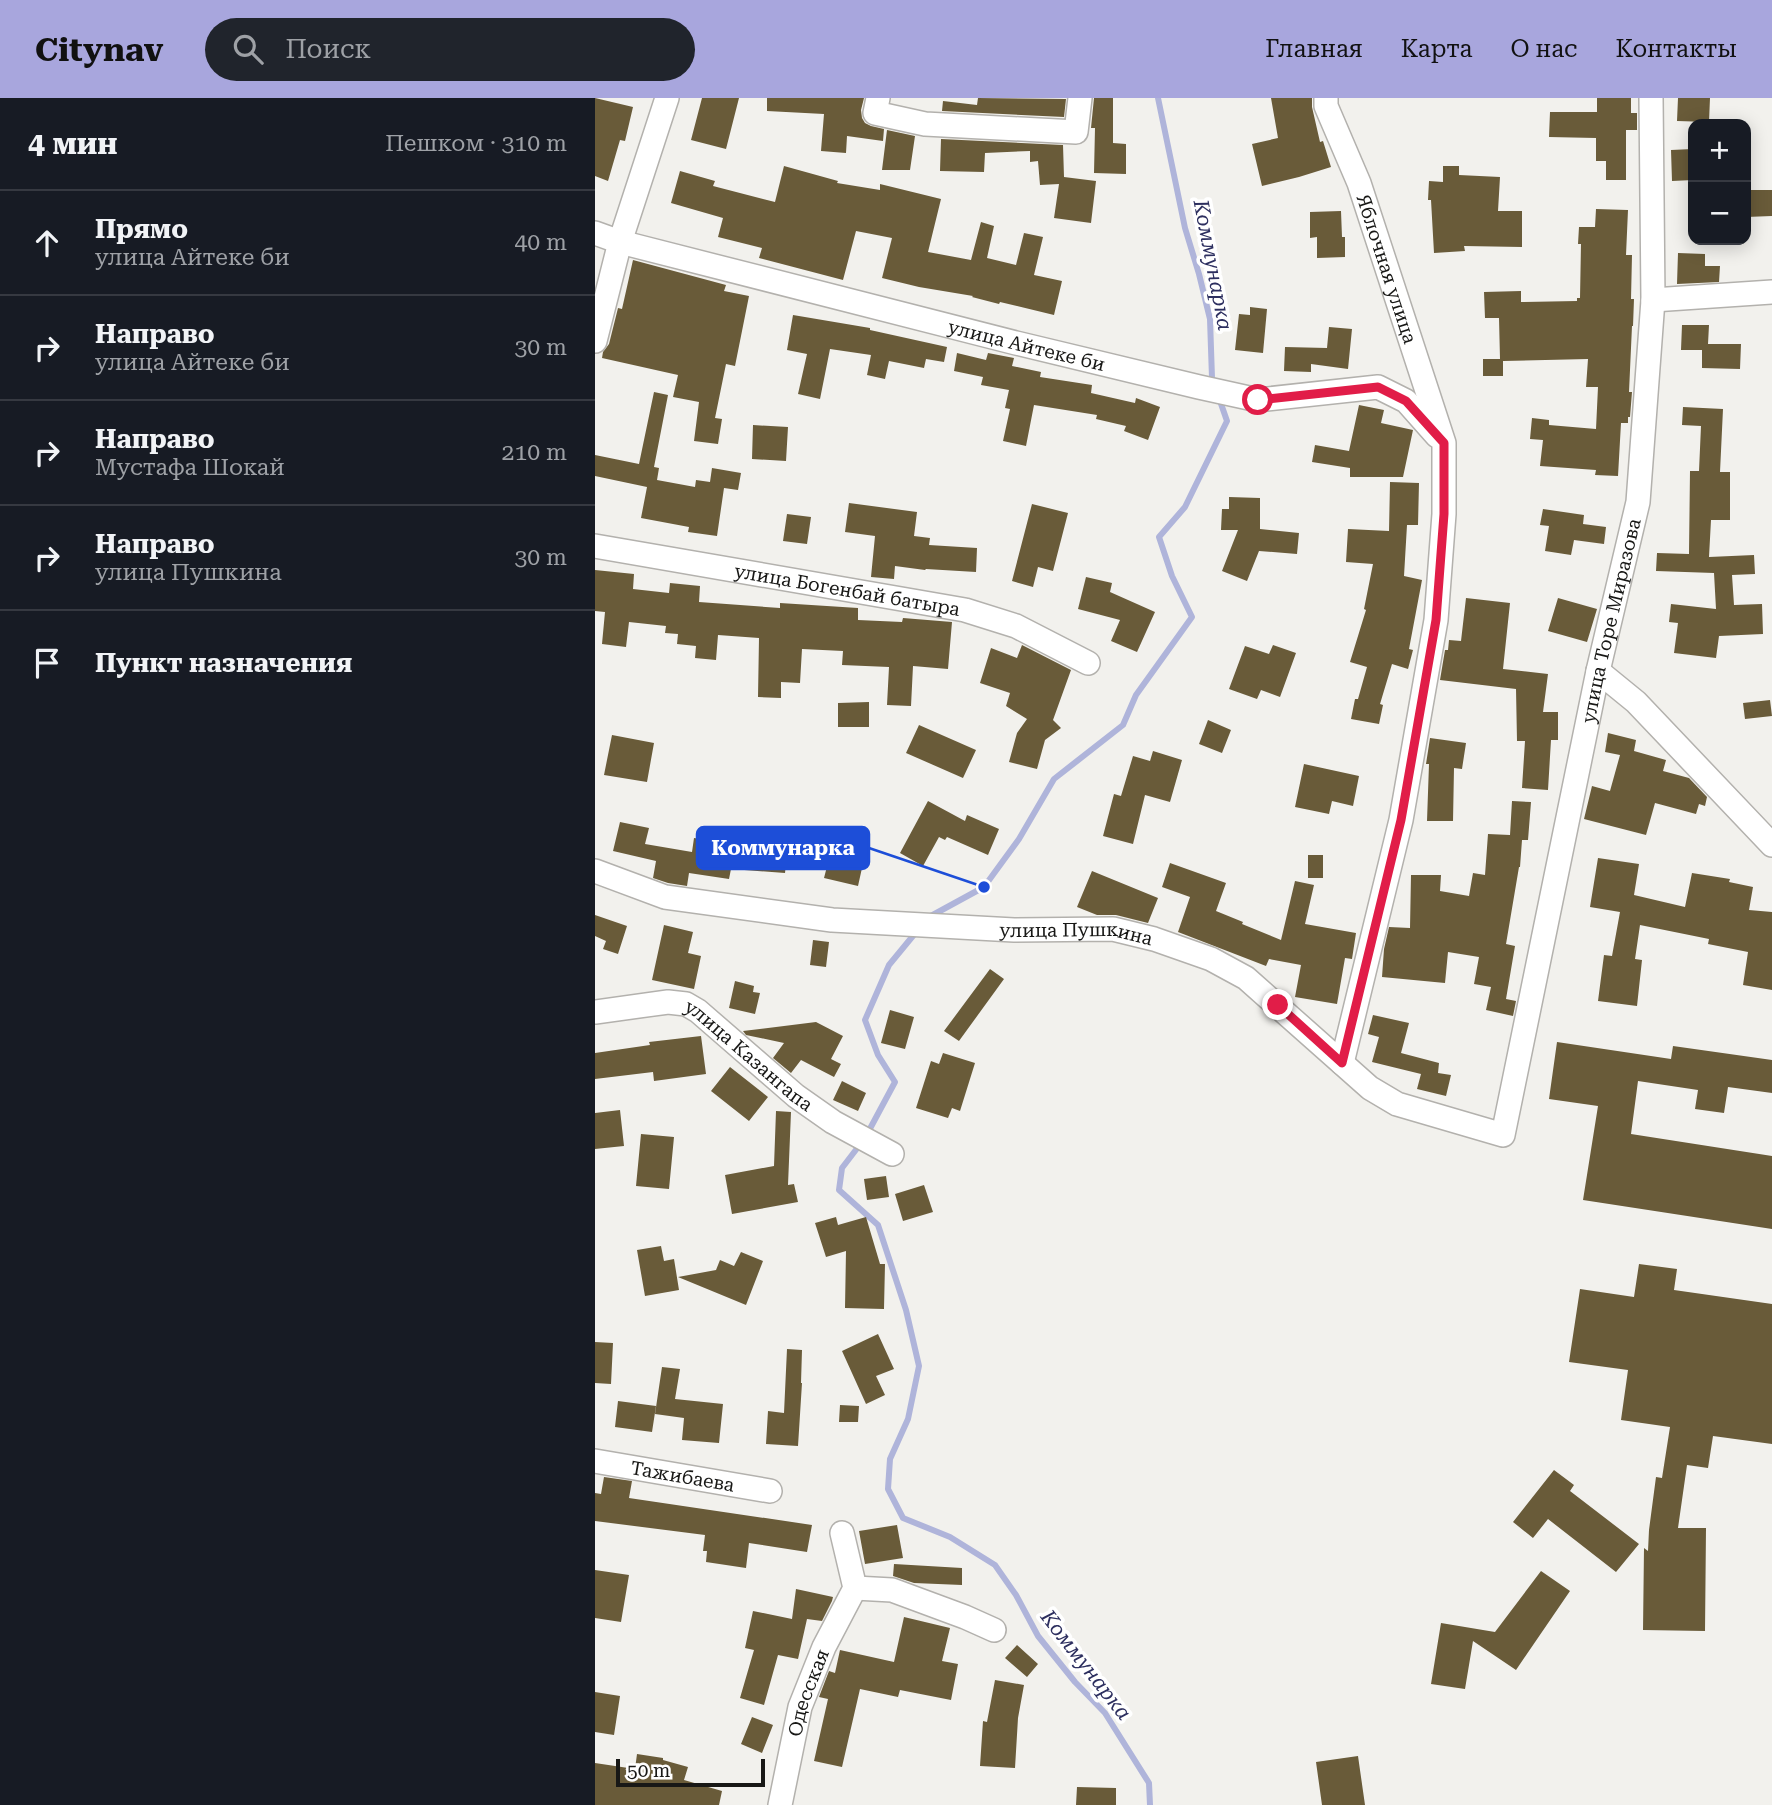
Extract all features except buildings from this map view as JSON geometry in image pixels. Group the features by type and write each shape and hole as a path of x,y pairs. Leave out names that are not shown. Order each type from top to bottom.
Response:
{"street":[{"path":"595,341 620,242 667,98"},
{"path":"878,98 876,113 925,124 1076,132 1080,98"},
{"name":"Яблочная улица","path":"1326,98 1326,106 1359,183 1444,443 1444,514 1436,620 1401,820 1342,1063"},
{"name":"улица Торе Миразова","path":"1503,1135 1598,671 1638,502 1653,300 1651,98"},
{"name":"улица Айтеке би","path":"595,233 620,242 1029,346 1258,400 1378,387 1406,401 1444,443"},
{"path":"1653,300 1772,292"},
{"name":"улица Богенбай батыра","path":"595,546 965,610 1016,626 1088,663"},
{"path":"1598,671 1636,702 1772,845"},
{"name":"улица Пушкина","path":"595,871 666,897 832,920 1014,930 1113,929 1154,939 1211,959 1246,978 1370,1088 1397,1104 1503,1135"},
{"name":"улица Казангапа","path":"595,1012 668,1002 686,1004 698,1011 796,1096 833,1122 875,1145"},
{"name":"Тажибаева","path":"595,1461 770,1491"},
{"path":"842,1533 855,1588 892,1590 994,1630"},
{"name":"Одесская","path":"780,1805 800,1707 824,1647 855,1588"}],"waterway":[{"name":"Коммунарка","path":"1158,98 1185,228 1210,319 1212,378 1215,384"},
{"name":"Коммунарка","path":"929,917 984,887 1019,839 1054,779 1123,725 1136,695 1192,617 1172,576 1159,537 1185,507 1227,421 1219,398"},
{"name":"Коммунарка","path":"917,931 889,965 865,1020 878,1055 895,1082 865,1138 842,1168 839,1190 878,1225 906,1310 919,1366 908,1419 890,1459 888,1489 903,1518 950,1537 995,1565 1016,1595 1038,1636 1075,1682 1105,1713 1149,1783 1150,1805"}],"place":[{"name":"Коммунарка","path":"984,887"}],"route":[{"path":"1258,400 1378,387 1406,401 1444,443 1444,514 1436,620 1401,820 1342,1063 1278,1005"}]}
